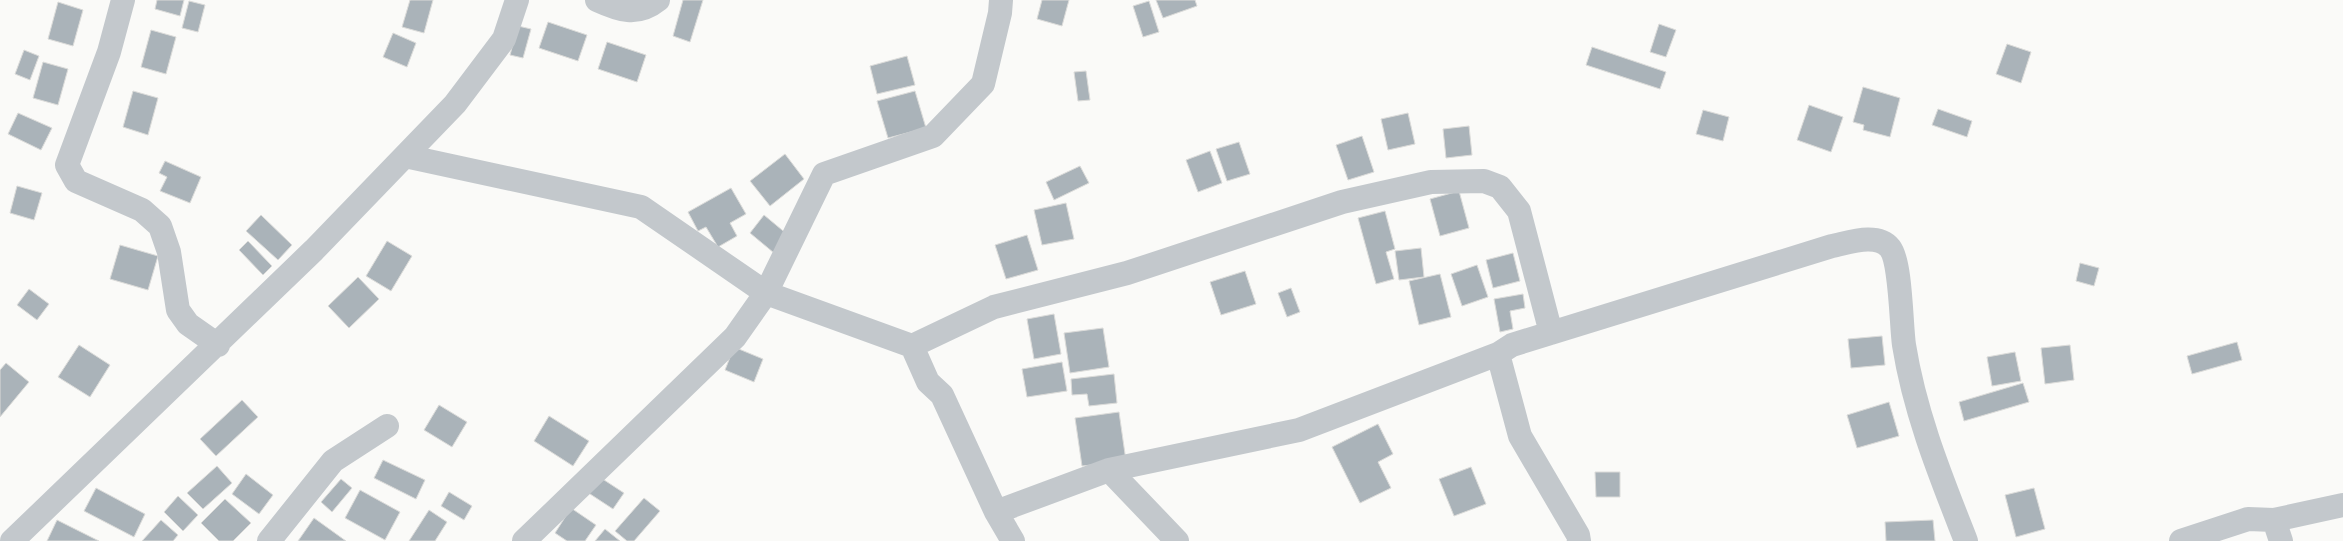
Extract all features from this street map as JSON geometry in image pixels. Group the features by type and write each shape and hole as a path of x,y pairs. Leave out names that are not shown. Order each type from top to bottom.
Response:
{"street":[{"path":"123,0 109,52 68,165 76,181 142,210 160,226 169,252 178,310 188,324 218,345"},
{"path":"12,541 218,345 314,250 455,104 504,39 517,0"},
{"path":"597,0 626,11 646,9 658,0"},
{"path":"524,541 735,337 766,293 824,174 933,136 983,84 1000,13 1001,0"},
{"path":"405,156 641,207 766,293 912,346 994,307 1127,273 1342,202 1431,182 1484,181 1500,187 1519,211 1551,333"},
{"path":"996,512 1109,470 1299,430 1498,354 1512,345 1832,246 1874,239 1889,247 1895,261 1904,346 1924,433 1966,541"},
{"path":"912,346 928,382 942,395 996,512 1013,541"},
{"path":"1498,354 1520,436 1578,535 1579,541"},
{"path":"269,541 333,461 387,426"},
{"path":"1109,470 1177,541"},
{"path":"2180,541 2248,519 2278,530 2343,505"}],"building":[{"path":"157,0 184,0 180,16 155,9"},
{"path":"410,0 433,0 424,33 402,27"},
{"path":"683,0 703,0 690,42 673,36"},
{"path":"1042,0 1069,0 1062,26 1037,19"},
{"path":"1156,0 1195,0 1197,6 1163,18"},
{"path":"189,1 205,5 198,32 182,28"},
{"path":"1149,1 1159,32 1143,37 1133,6"},
{"path":"58,2 83,10 73,46 48,39"},
{"path":"548,22 587,35 578,61 539,48"},
{"path":"1659,24 1676,30 1666,57 1650,52"},
{"path":"518,26 531,29 523,58 510,55"},
{"path":"151,30 176,37 166,74 141,67"},
{"path":"393,33 416,43 407,67 383,57"},
{"path":"607,42 646,55 637,82 598,69"},
{"path":"2007,44 2031,52 2021,83 1996,74"},
{"path":"1592,47 1666,72 1660,89 1586,65"},
{"path":"24,50 39,56 30,80 15,74"},
{"path":"907,56 915,85 877,94 870,66"},
{"path":"43,62 68,69 58,105 33,98"},
{"path":"1086,71 1090,100 1078,101 1074,72"},
{"path":"1863,87 1900,98 1890,137 1863,130 1864,125 1853,122"},
{"path":"133,91 158,98 148,135 123,127"},
{"path":"915,91 926,128 888,138 877,101"},
{"path":"1809,105 1843,117 1831,152 1797,140"},
{"path":"1938,109 1972,121 1967,137 1932,125"},
{"path":"1703,110 1729,117 1723,141 1696,134"},
{"path":"18,113 52,128 41,150 8,134"},
{"path":"1408,113 1415,144 1388,150 1381,119"},
{"path":"1469,126 1472,155 1446,158 1443,129"},
{"path":"1362,136 1374,172 1348,180 1336,145"},
{"path":"1239,142 1250,174 1227,181 1216,149"},
{"path":"1210,151 1222,183 1198,192 1186,160"},
{"path":"785,154 804,179 770,206 750,181"},
{"path":"165,161 201,177 190,203 160,191 167,177 159,173"},
{"path":"1080,166 1089,183 1054,200 1046,182"},
{"path":"17,186 42,193 34,220 10,213"},
{"path":"731,188 746,214 730,223 737,236 718,247 706,227 698,231 688,212"},
{"path":"1459,191 1469,228 1440,236 1430,199"},
{"path":"1066,203 1074,239 1042,245 1034,210"},
{"path":"1385,211 1395,249 1386,252 1394,279 1376,284 1358,218"},
{"path":"261,215 292,245 278,260 246,231"},
{"path":"764,215 788,235 774,253 750,233"},
{"path":"1027,235 1038,270 1006,279 995,245"},
{"path":"248,241 272,266 263,275 239,250"},
{"path":"387,241 412,256 391,291 366,276"},
{"path":"120,245 158,256 148,290 110,279"},
{"path":"1421,248 1424,277 1399,280 1395,251"},
{"path":"1513,253 1520,281 1493,288 1486,260"},
{"path":"2080,263 2099,268 2094,286 2076,281"},
{"path":"1477,265 1488,297 1462,306 1451,274"},
{"path":"1245,271 1256,304 1221,315 1210,282"},
{"path":"1440,274 1451,317 1419,325 1409,281"},
{"path":"358,277 379,299 349,328 328,306"},
{"path":"1291,288 1300,312 1287,317 1278,293"},
{"path":"29,289 49,304 37,320 17,305"},
{"path":"1523,294 1525,308 1510,311 1513,329 1500,332 1494,299"},
{"path":"1054,314 1061,354 1034,359 1027,319"},
{"path":"1103,328 1109,367 1070,373 1064,333"},
{"path":"1882,336 1885,365 1851,368 1848,339"},
{"path":"2237,342 2242,360 2192,374 2187,356"},
{"path":"79,345 110,365 90,397 58,377"},
{"path":"2070,345 2074,380 2045,384 2041,348"},
{"path":"734,347 763,359 754,382 725,370"},
{"path":"2015,352 2021,381 1992,386 1987,357"},
{"path":"1062,362 1067,391 1027,397 1022,369"},
{"path":"6,363 29,382 0,417 0,370"},
{"path":"1114,374 1117,403 1089,406 1087,394 1072,395 1071,379"},
{"path":"2023,383 2029,402 1964,421 1959,402"},
{"path":"242,400 258,417 216,456 200,439"},
{"path":"1889,402 1899,436 1857,448 1847,415"},
{"path":"439,405 467,422 452,447 424,430"},
{"path":"1119,412 1126,461 1082,466 1075,418"},
{"path":"549,416 589,441 573,466 534,441"},
{"path":"1378,424 1393,454 1378,462 1391,488 1360,503 1332,447"},
{"path":"383,460 425,480 416,499 374,478"},
{"path":"217,466 232,483 203,509 187,493"},
{"path":"1471,467 1486,504 1454,516 1439,479"},
{"path":"1595,472 1620,472 1620,497 1596,497"},
{"path":"246,474 273,495 259,514 232,494"},
{"path":"598,476 624,493 613,509 587,492"},
{"path":"341,479 352,488 332,512 321,502"},
{"path":"96,488 145,514 134,537 84,511"},
{"path":"2034,488 2045,529 2016,537 2005,495"},
{"path":"360,490 400,512 385,540 345,518"},
{"path":"449,492 472,506 464,520 441,506"},
{"path":"178,496 198,515 183,531 164,512"},
{"path":"644,498 660,511 634,541 627,541 615,531"},
{"path":"225,499 251,523 233,541 219,541 201,523"},
{"path":"571,508 596,525 585,541 567,541 555,533"},
{"path":"429,510 447,522 435,541 409,541"},
{"path":"314,518 346,541 298,541"},
{"path":"57,520 99,541 47,541"},
{"path":"161,520 178,535 173,541 142,541"},
{"path":"1933,520 1935,541 1886,541 1885,522"},
{"path":"605,529 620,541 595,541"}]}
